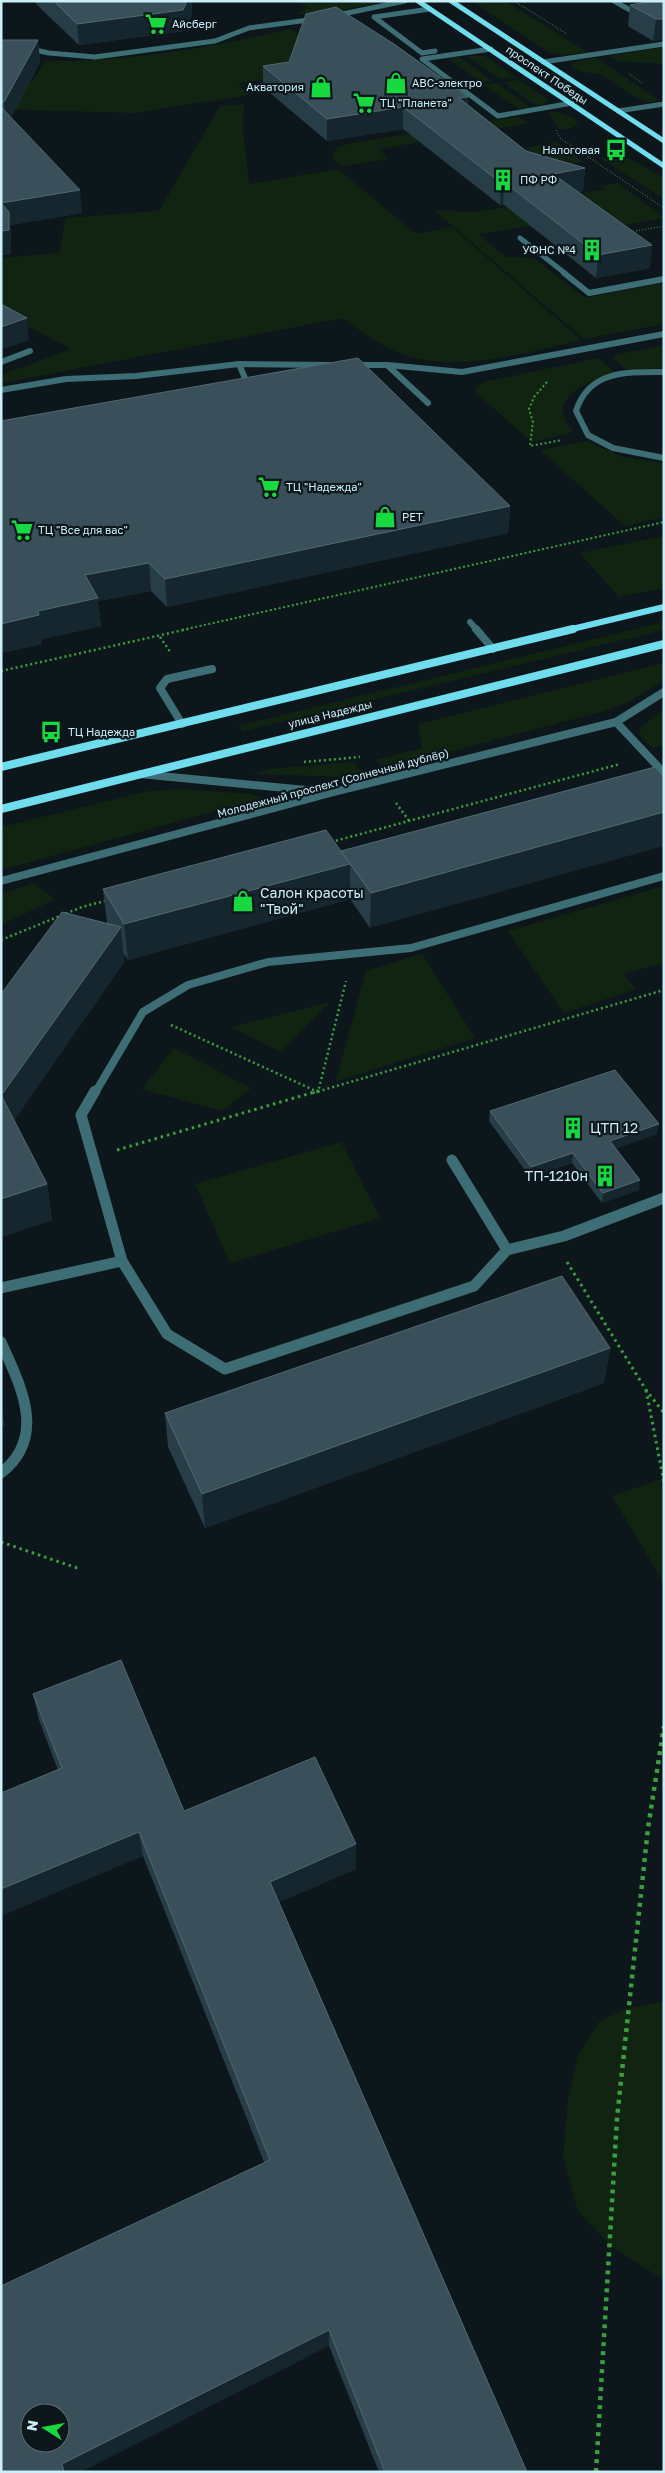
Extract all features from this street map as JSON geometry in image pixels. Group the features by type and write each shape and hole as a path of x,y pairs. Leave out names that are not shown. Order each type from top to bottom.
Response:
{"main road":[{"name":"проспект Победы","path":"418,1 664,166"},
{"name":"проспект Победы","path":"451,1 664,141"},
{"name":"улица Надежды","path":"1,767 664,607"},
{"name":"улица Надежды","path":"1,808 664,644"}],"street":[{"path":"1,43 49,53 95,58 215,41 249,28 315,19 405,1"},
{"path":"614,1 630,10 664,10"},
{"path":"430,9 374,18 422,53 483,44"},
{"path":"543,62 664,44"},
{"path":"491,49 422,60 498,116 572,103"},
{"path":"618,111 664,104"},
{"path":"520,238 589,293 664,279"},
{"path":"348,365 387,365 462,372 664,334"},
{"path":"1,362 30,351"},
{"path":"239,364 252,394"},
{"path":"1,390 66,379 136,376 239,364 338,365"},
{"path":"387,365 428,403"},
{"path":"664,372 624,373 594,383 583,392 576,411 588,434 613,448 664,458"},
{"path":"470,622 493,649"},
{"path":"182,724 160,688 167,679 212,668"},
{"name":"Молодежный проспект (Солнечный дублёр)","path":"1,881 334,792 616,722 664,692"},
{"path":"616,722 664,773"},
{"path":"136,774 334,792"},
{"path":"664,876 411,948 268,962 188,985 143,1012 81,1115 122,1261 168,1334 225,1369 474,1286 506,1250 564,1236 664,1198"},
{"path":"452,1160 506,1250"},
{"path":"1,1288 122,1261"},
{"path":"1,1342 26,1403 26,1437 12,1466 1,1473"}],"path":[{"path":"560,138 664,208"},
{"path":"626,233 664,226"},
{"path":"550,378 534,397 529,408 533,422 530,446 588,434"},
{"path":"1,671 664,522"},
{"path":"323,844 648,756"},
{"path":"1,940 82,907 111,900"},
{"path":"318,1092 354,953"},
{"path":"93,1157 664,990"},
{"path":"143,1012 318,1092"},
{"path":"564,1236 562,1255 646,1390 664,1413"},
{"path":"646,1390 664,1482"},
{"path":"1,1542 80,1569"},
{"path":"596,2472 617,2118 648,1828 664,1726"}],"green space":[{"path":"298,1 379,2 311,17 298,13 308,8"},
{"path":"472,1 505,1 587,52 564,55 548,52"},
{"path":"290,29 300,34 290,57 311,73 238,83 248,95 135,113 1,109 1,81 33,81 45,61 76,61 138,56 199,48"},
{"path":"664,47 664,64 619,61 609,56"},
{"path":"467,56 485,56 515,77 500,79"},
{"path":"460,57 492,81 482,83 449,59"},
{"path":"596,58 658,101 650,102 635,97 608,78 578,71 571,66 574,62"},
{"path":"519,80 546,98 547,102 537,106 503,82"},
{"path":"497,83 531,108 519,109 484,85"},
{"path":"244,104 243,128 249,184 338,169 416,234 452,227 581,340 493,359 447,362 426,360 405,355 388,348 343,318 1,383 1,375 71,349 1,312 1,258 59,253 66,218 159,211 220,106"},
{"path":"557,112 574,118 578,124 572,128 560,130 548,113"},
{"path":"516,117 530,123 379,149 388,159 342,166 332,159 336,148 351,143"},
{"path":"556,142 584,162 553,167 525,148"},
{"path":"600,158 630,159 664,178 664,199"},
{"path":"618,183 664,218 613,227 593,217 478,234 506,257 534,258 585,298 664,283 664,324 584,339 434,210 472,212 489,210 604,189 601,186"},
{"path":"664,345 664,368 626,370 614,359 614,355"},
{"path":"598,358 616,373 579,388 566,401 563,410 565,420 574,432 532,442 475,392 477,386 484,382"},
{"path":"586,441 623,457 664,463 664,517 625,526 540,450"},
{"path":"664,536 664,588 619,597 580,553"},
{"path":"664,622 664,630 243,731 238,726"},
{"path":"664,663 664,680 629,702 601,712 383,769 376,760 422,748 418,724"},
{"path":"664,709 664,745 653,748 642,738 639,729"},
{"path":"353,762 364,774 352,777 250,774 270,769"},
{"path":"181,789 250,794 262,798 1,870 1,827 149,791"},
{"path":"33,883 55,899 1,925 1,894"},
{"path":"664,886 664,963 623,974 636,989 564,1013 508,931"},
{"path":"422,954 475,1038 336,1081 366,971"},
{"path":"330,1002 281,1052 231,1027"},
{"path":"174,1048 251,1088 222,1111 142,1089"},
{"path":"341,1142 380,1218 230,1263 195,1184"},
{"path":"664,1478 664,1583 612,1496"},
{"path":"664,2001 664,2280 611,2246 578,2211 563,2155 568,2100 578,2056 599,2022 625,2009"}],"building":[{"path":"54,1 187,1 183,10 77,24"},
{"path":"664,1 664,19 656,19 630,5"},
{"path":"336,7 394,44 468,97 459,98 526,151 585,168 553,174 652,245 598,255 403,107 327,119 263,66 289,62 306,14"},
{"path":"1,40 38,40 4,102 1,102"},
{"path":"1,107 80,190 1,203"},
{"path":"1,203 9,212 9,230 1,231"},
{"path":"1,304 27,318 1,327"},
{"name":"ТЦ \"Надежда\"","path":"358,358 510,506 165,579 149,563 85,575 98,598 38,611 39,615 1,624 1,421"},
{"path":"655,767 664,777 664,812 371,893 341,851"},
{"path":"326,830 350,864 124,924 103,889"},
{"path":"62,912 121,927 3,1093 1,1092 1,994"},
{"name":"ЦТП 12","path":"615,1070 659,1124 610,1141 640,1180 603,1193 573,1153 531,1167 490,1111"},
{"path":"1,1095 47,1184 1,1199"},
{"path":"562,1276 610,1348 202,1494 165,1413"},
{"path":"121,1660 184,1811 315,1757 356,1844 270,1882 527,2472 385,2472 329,2330 62,2464 64,2472 1,2472 1,2286 270,2160 139,1832 1,1889 1,1793 62,1768 33,1694"}],"place":[{"name":"Айсберг","path":"156,24"},
{"name":"АВС-электро","path":"396,83"},
{"name":"Акватория","path":"321,87"},
{"name":"ТЦ \"Планета\"","path":"364,103"},
{"name":"Налоговая","path":"616,150"},
{"name":"ПФ РФ","path":"503,180"},
{"name":"УФНС №4","path":"592,250"},
{"name":"ТЦ \"Надежда\"","path":"269,487"},
{"name":"РЕТ","path":"385,517"},
{"name":"ТЦ \"Все для вас\"","path":"22,530"},
{"name":"ТЦ Надежда","path":"51,732"},
{"name":"Салон красоты \"Твой\"","path":"243,901"},
{"name":"ЦТП 12","path":"573,1128"},
{"name":"ТП-1210н","path":"605,1176"}]}
